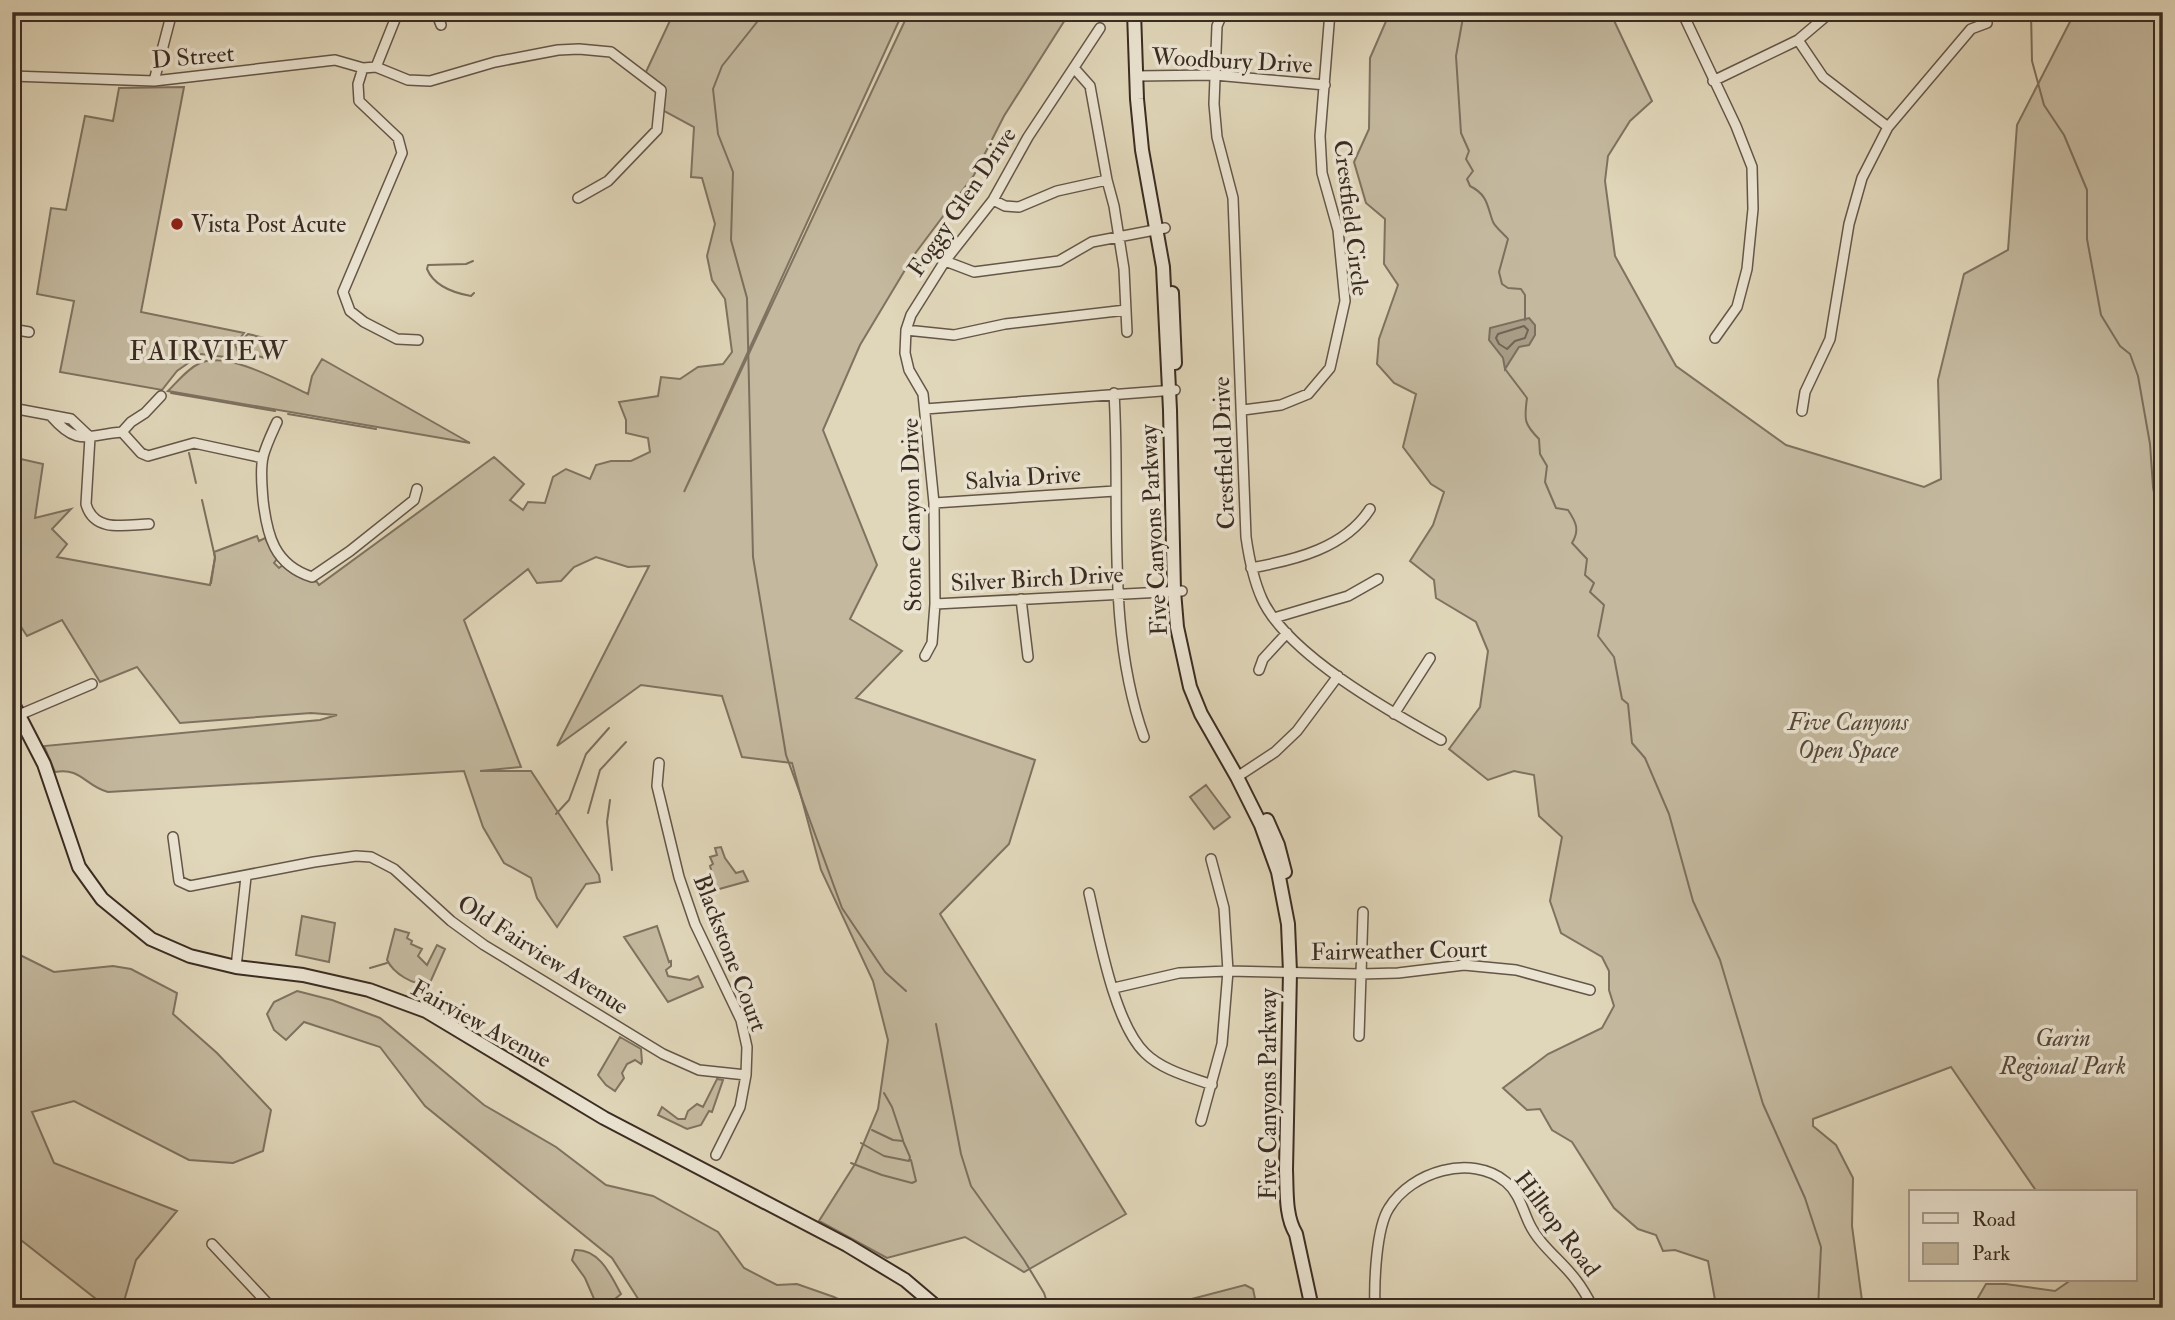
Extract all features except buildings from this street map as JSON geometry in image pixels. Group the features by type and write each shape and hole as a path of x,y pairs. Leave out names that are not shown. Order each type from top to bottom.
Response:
{"main road":[{"name":"Five Canyons Parkway","path":"1134,12 1140,76"},
{"name":"Five Canyons Parkway","path":"1142,12 1142,150 1161,229 1172,390 1177,626 1190,687 1201,714 1265,816 1285,868 1295,925 1293,1175 1298,1226 1296,1234 1312,1308"},
{"name":"Fairview Avenue","path":"12,702 44,764 79,867 102,899 151,939 190,956 236,967 303,975 369,990 426,1011 604,1118 847,1245 905,1280 937,1308"}],"street":[{"path":"154,81 172,12"},
{"path":"398,12 376,67 408,80 430,80 495,62 558,50 579,49 611,52 661,90 657,131 608,181 578,198"},
{"path":"436,12 442,25"},
{"path":"1215,75 1217,26 1223,12"},
{"name":"Crestfield Circle","path":"1243,410 1281,405 1308,394 1330,368 1345,301 1338,230 1322,173 1320,136 1330,12"},
{"path":"1682,12 1736,126 1752,167 1747,269 1738,307 1715,338"},
{"path":"1713,81 1798,40 1831,12"},
{"path":"1802,411 1805,392 1830,339 1849,224 1862,178 1888,127 1971,29 1987,23"},
{"name":"Foggy Glen Drive","path":"925,409 923,394 909,370 905,353 906,330 911,315 945,261 993,200 1028,137 1100,27"},
{"path":"1798,40 1823,77 1888,127"},
{"name":"D Street","path":"12,76 154,81 335,60 363,68 376,67"},
{"path":"363,68 358,84 359,101 398,138 402,153 343,292 350,311 364,322 397,339 418,340"},
{"path":"1074,68 1090,86 1124,269 1126,332"},
{"name":"Woodbury Drive","path":"1140,76 1215,75 1325,85"},
{"name":"Crestfield Drive","path":"1215,75 1217,137 1233,198 1246,537 1251,568 1263,601 1287,633 1338,676 1394,714 1441,740"},
{"path":"993,200 1005,206 1019,207 1057,191 1107,180"},
{"path":"945,261 974,272 1059,261 1092,242 1161,229"},
{"path":"906,330 954,335 1004,324 1126,310"},
{"path":"12,329 29,332"},
{"name":"Stone Canyon Drive","path":"925,656 932,643 935,604 934,503 925,409 1172,390"},
{"path":"1114,393 1119,592 1126,671 1133,708 1144,737"},
{"path":"51,416 64,431 72,435 90,437 122,432 131,422 145,414 161,396"},
{"path":"12,408 71,419 90,437 86,504 95,521 106,525 149,524"},
{"path":"277,422 263,458 261,481 270,540 281,557 302,574 312,577 350,551 414,500 417,489"},
{"path":"72,435 79,425"},
{"path":"122,432 141,453 148,456 194,443 263,458"},
{"name":"Salvia Drive","path":"934,503 1115,491"},
{"path":"1251,568 1323,549 1360,525 1370,509"},
{"path":"1274,618 1348,596 1378,579"},
{"name":"Silver Birch Drive","path":"935,604 1119,592 1178,591"},
{"path":"1021,599 1028,657"},
{"path":"1259,670 1263,659 1287,633"},
{"path":"1394,714 1430,658"},
{"path":"1239,775 1275,751 1297,731 1338,676"},
{"path":"19,715 92,684"},
{"name":"Blackstone Court","path":"659,763 657,786 679,877 695,924 740,1020 747,1047 746,1075 740,1107 716,1155"},
{"name":"Old Fairview Avenue","path":"173,837 179,881 190,886 314,862 356,856 371,857 394,869 451,921 484,945 663,1054 699,1070 746,1075"},
{"path":"1201,1121 1222,1044 1228,971 1224,908 1211,859"},
{"path":"236,967 246,877"},
{"path":"1089,893 1129,1033 1146,1055 1168,1068 1212,1085"},
{"path":"1359,1036 1363,912"},
{"name":"Fairweather Court","path":"1114,988 1179,974 1228,971 1398,973 1464,965 1516,970 1590,990"},
{"name":"Hilltop Road","path":"1375,1308 1374,1285 1380,1233 1388,1208 1409,1186 1426,1177 1453,1168 1467,1167 1491,1172 1507,1183 1521,1201 1529,1225 1577,1281 1593,1308"},
{"path":"212,1244 272,1308"}],"green space":[{"path":"674,12 903,12 684,492 909,12 1070,12 1004,116 974,175 914,255 860,345 823,430 877,565 850,619 902,651 856,698 1035,760 1009,844 940,914 1126,1214 1024,1272 965,1237 887,1258 819,1221 855,1164 878,1109 888,1040 873,981 821,870 792,763 742,757 722,696 641,685 557,746 649,566 628,567 596,557 574,567 561,581 537,583 528,569 464,620 521,767 480,771 531,771 599,875 600,882 586,884 557,927 537,898 531,878 504,863 483,827 464,771 108,792 71,772 55,772 44,746 320,720 337,715 311,713 180,723 137,667 100,682 62,620 27,636 12,613 12,457 43,464 35,518 71,509 52,529 67,544 57,557 210,585 214,552 257,536 259,541 265,538 277,559 274,563 279,568 283,565 302,578 319,585 494,457 524,484 510,500 523,510 528,502 545,503 553,477 566,469 590,479 596,465 611,461 631,461 650,452 648,438 626,433 626,420 619,402 658,396 661,377 680,379 698,367 723,364 732,352 725,299 712,280 707,256 715,224 702,178 691,177 694,127 664,111 664,90 645,74"},
{"name":"Five Canyons Open Space","path":"1390,12 1610,12 1652,101 1630,121 1608,156 1605,181 1615,256 1676,366 1786,445 1924,487 1941,479 1938,380 1964,274 2008,250 2017,125 2075,12 2163,12 2163,1308 1972,1308 1986,1284 2055,1291 2068,1282 2136,1282 2136,1190 2036,1190 1951,1067 1813,1119 1813,1126 1836,1145 1853,1178 1852,1226 1863,1308 1719,1308 1708,1261 1675,1250 1663,1251 1656,1235 1638,1229 1614,1208 1572,1142 1552,1130 1540,1109 1527,1110 1503,1088 1548,1054 1602,1028 1614,1006 1609,990 1609,971 1602,957 1561,933 1550,901 1562,837 1539,816 1534,775 1514,771 1488,780 1449,749 1480,707 1488,651 1476,622 1436,598 1434,580 1410,561 1433,525 1444,492 1431,484 1403,447 1416,394 1394,383 1377,364 1379,339 1398,285 1384,264 1385,219 1366,203 1354,162 1369,129 1370,58"},
{"path":"184,87 141,312 244,333 235,345 241,359 201,354 177,371 162,390 60,372 74,301 37,294 51,208 66,210 85,116 113,121 119,88"},
{"path":"248,334 282,342 268,359 241,351 241,341"},
{"path":"322,359 470,443 168,391 191,368 212,360 240,364 308,394 312,376"},
{"path":"1206,785 1230,817 1214,829 1190,797"},
{"path":"721,847 736,873 743,871 748,881 705,893 702,884 714,881 710,857 717,855 715,848"},
{"path":"302,916 335,923 329,962 296,955"},
{"path":"657,926 669,962 671,961 671,966 666,970 668,976 690,980 698,976 703,987 668,1002 624,937"},
{"path":"395,929 409,933 407,938 412,941 411,944 422,949 418,956 427,965 437,945 445,949 429,985 405,978 394,970 387,960"},
{"path":"12,951 54,972 113,966 131,969 177,993 173,1014 217,1053 271,1110 263,1151 233,1163 189,1160 74,1101 32,1112 54,1163 177,1211 136,1260 122,1308 89,1308 96,1299 12,1233"},
{"path":"297,991 332,1000 380,1018 484,1105 556,1147 606,1185 653,1196 718,1232 744,1268 777,1285 797,1284 856,1308 644,1308 612,1258 425,1106 380,1047 304,1022 286,1040 274,1030 267,1014 274,1002"},
{"path":"620,1037 641,1049 642,1062 641,1064 635,1060 627,1064 622,1073 624,1078 615,1091 598,1075"},
{"path":"717,1079 723,1080 712,1112 709,1111 701,1125 687,1129 658,1115 662,1107 678,1119 685,1119 688,1111 697,1104 703,1107"},
{"path":"575,1250 584,1251 598,1259 621,1294 604,1308 598,1308 585,1278 572,1260"},
{"path":"1245,1285 1253,1289 1257,1308 1157,1308"}],"water":[{"path":"1529,318 1535,325 1535,335 1529,345 1519,347 1505,369 1503,358 1489,340 1490,328"}],"waterway":[{"path":"765,12 722,66 713,89 718,134 733,172 731,240 747,298 753,557 786,755 842,908 885,972 906,991"},
{"path":"1464,12 1456,56 1461,133 1469,151 1466,159 1473,171 1467,179 1470,186 1484,197 1493,222 1508,239 1499,272 1502,284 1508,288 1521,289 1525,295 1525,320"},
{"path":"2031,12 2032,61 2044,105 2064,135 2087,190 2087,239 2101,315 2120,346 2130,354 2138,376 2163,544"},
{"path":"473,261 466,264 428,265 427,269 434,280 445,288 471,296 474,293"},
{"path":"1505,369 1527,398 1526,421 1539,439 1540,454 1547,466 1545,482 1556,508 1568,510 1575,522 1576,534 1572,543 1587,559 1585,575 1594,583 1590,592 1604,605 1598,636 1614,657 1622,699 1628,704 1632,743 1645,758 1669,814 1693,901 1720,960 1763,1104 1805,1198 1821,1247 1818,1308"},
{"path":"171,393 275,411"},
{"path":"288,414 376,429"},
{"path":"189,453 196,483"},
{"path":"202,500 215,557 211,583"},
{"path":"556,814 569,800 586,754 609,728"},
{"path":"588,813 600,770 626,742"},
{"path":"610,800 607,822 612,870"},
{"path":"370,968 387,963"},
{"path":"936,1024 961,1154 971,1186 1024,1260 1044,1293 1049,1308"},
{"path":"884,1093 892,1107 903,1140"},
{"path":"861,1143 884,1156 909,1161 910,1157 903,1141 893,1140 872,1130"},
{"path":"851,1163 912,1183 916,1181 911,1160"}],"place":[{"name":"Vista Post Acute","path":"177,224"}],"district":[{"name":"FAIRVIEW","path":"209,351"}],"park label":[{"name":"Garin Regional Park","path":"2063,1052"}]}
